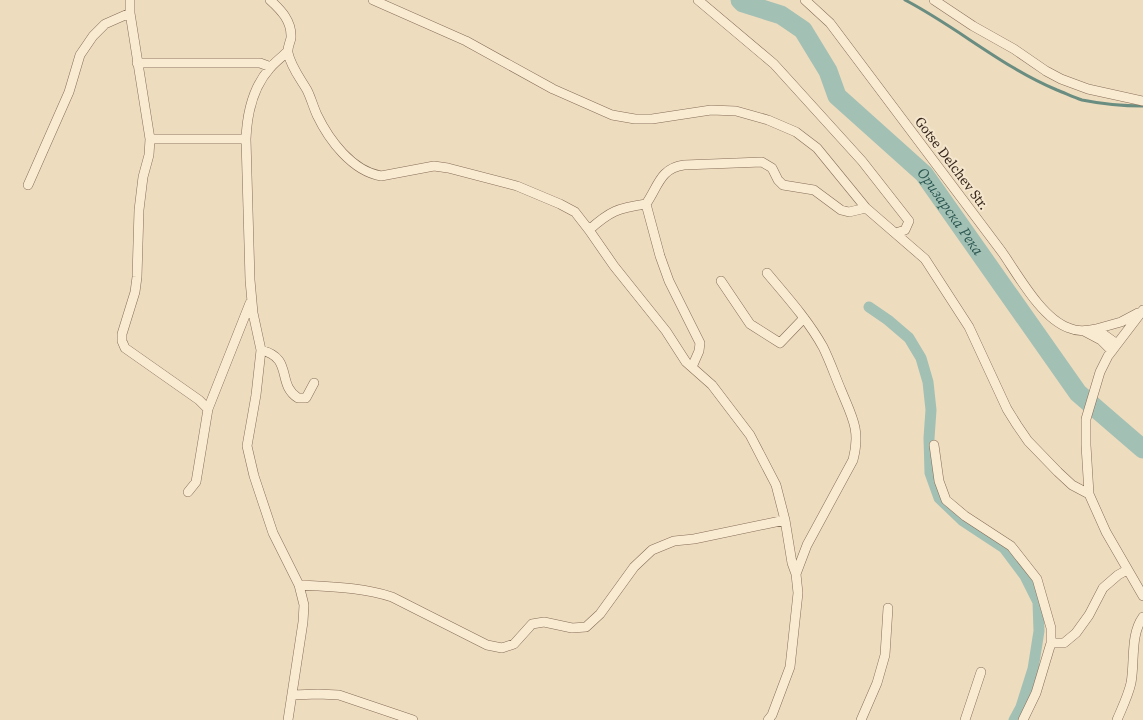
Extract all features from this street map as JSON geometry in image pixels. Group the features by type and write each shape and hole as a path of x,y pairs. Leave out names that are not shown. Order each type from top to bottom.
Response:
{"street":[{"path":"130,0 130,13 150,139 139,210 135,292 122,334 122,341 125,348 199,400 208,409"},
{"path":"270,0 285,15 289,24 291,37 288,51 294,69 306,88 317,114 330,136 350,159 363,169 381,176 434,166 448,168 517,186 575,212 614,266 666,331 686,362 712,385 750,435 776,485 785,520 798,593 790,666 772,715 768,720"},
{"path":"372,0 466,41 553,89 612,114 635,119 652,119 711,110 736,111 768,120 796,132 817,148 866,208 925,259 969,327 1007,409 1028,441 1072,486 1089,494"},
{"path":"698,0 774,64 862,161 909,221 905,230 896,233"},
{"name":"Gotse Delchev Str.","path":"805,0 830,23 1002,252 1028,290 1052,319 1069,328 1084,331"},
{"path":"934,0 1061,79 1088,89 1143,101"},
{"path":"28,185 69,92 80,55 93,36 105,24 130,13"},
{"path":"288,51 262,79 246,121 249,262 252,300 261,350 256,395 247,446 254,476 273,533 299,585 304,605 293,695 288,720"},
{"path":"138,63 260,63 271,68"},
{"path":"150,139 246,139"},
{"path":"692,367 699,351 700,343 669,281 646,204 664,174 675,166 760,162 772,168 783,185 814,190 841,210 850,212 866,208"},
{"path":"589,230 609,213 631,206 646,204"},
{"path":"767,274 804,318 824,348 857,432 853,460 807,546 796,574"},
{"path":"721,282 750,324 780,343 804,318"},
{"path":"188,492 196,482 208,409 252,300"},
{"path":"1084,331 1121,322 1143,311"},
{"path":"1143,311 1113,350 1100,372 1086,420 1089,494 1106,532 1143,596"},
{"path":"1096,329 1113,350"},
{"path":"1084,331 1101,340 1113,350"},
{"path":"261,350 276,356 282,364 289,391 298,398 306,398 314,383"},
{"path":"934,445 939,481 946,500 965,516 1011,546 1037,579 1051,628 1051,643 1036,693 1023,720"},
{"path":"299,585 347,587 380,593 392,597 478,641 502,648 514,644 532,624 544,622 572,628 586,627 600,614 634,567 652,550 660,546 674,541 694,539 785,520"},
{"path":"1051,643 1064,643 1076,633 1089,615 1103,588 1127,570"},
{"path":"861,720 877,683 885,654 888,608"},
{"path":"1117,720 1128,694 1136,632 1138,623 1143,617"},
{"path":"965,720 981,672"},
{"path":"293,695 340,695 413,720"}],"waterway":[{"name":"Оризарска Река","path":"740,0 743,3 781,15 803,30 828,71 837,96 924,174 1078,393 1143,449"},
{"path":"905,0 943,22 998,59 1057,90 1082,100 1143,106"},
{"path":"869,307 909,338 921,358 928,382 931,410 929,438 930,473 939,498 963,521 1004,548 1025,576 1038,602 1039,631 1033,669 1021,707 1014,720"}]}
